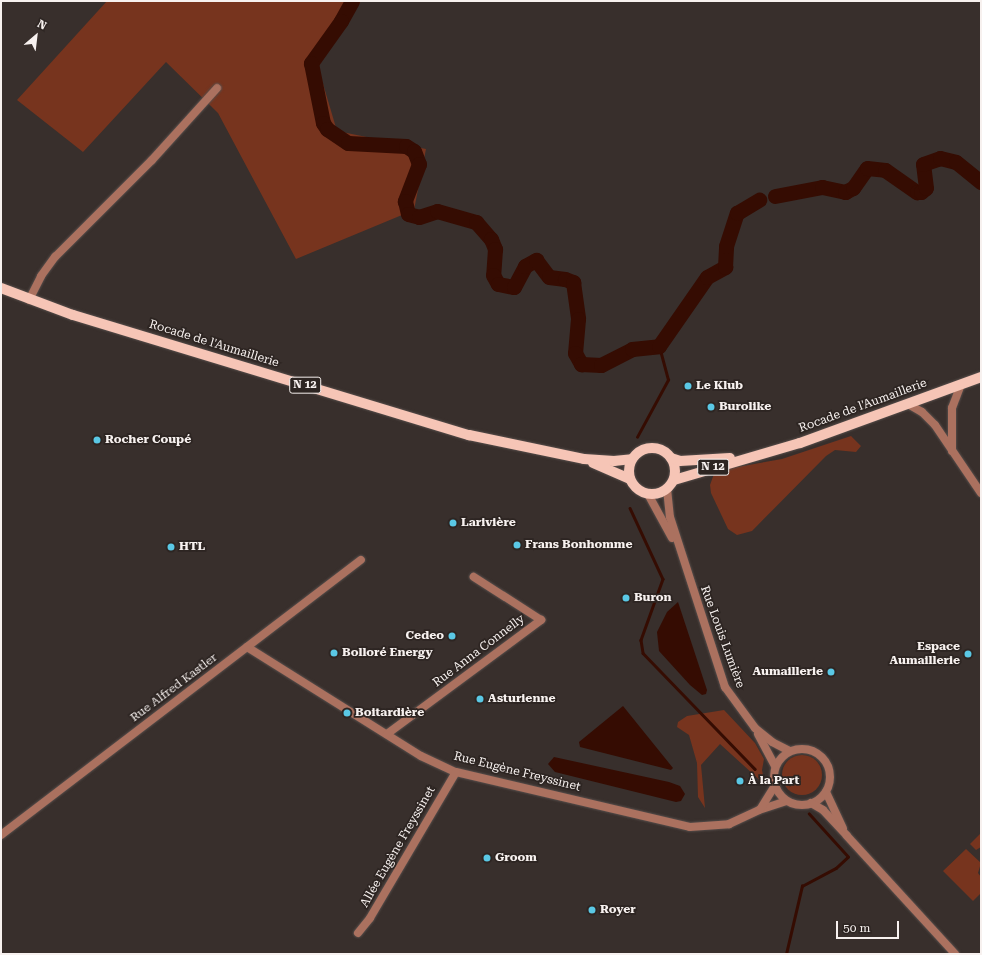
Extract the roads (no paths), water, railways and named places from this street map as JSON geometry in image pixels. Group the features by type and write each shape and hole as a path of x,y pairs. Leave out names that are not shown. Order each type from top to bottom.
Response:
{"main road":[{"name":"Rocade de l'Aumaillerie","path":"1,288 29,300 73,315 469,436 584,460 614,462 632,459"},
{"name":"Rocade de l'Aumaillerie","path":"674,480 752,455 800,443 981,377"},
{"path":"644,449 659,449 671,458 675,469 674,480 667,489 661,493 648,494 634,486 630,479 629,465 632,459 644,449"},
{"name":"Rocade de l'Aumaillerie","path":"671,458 694,460 752,455"},
{"name":"Rocade de l'Aumaillerie","path":"584,460 630,479"}],"street":[{"path":"29,300 41,276 55,257 152,160 217,88"},
{"path":"952,452 952,408 961,385"},
{"path":"908,404 922,412 935,425 981,493"},
{"name":"Rue Louis Lumière","path":"667,489 670,517 679,548 725,687 755,728 775,766"},
{"name":"Rue Louis Lumière","path":"648,494 679,548"},
{"name":"Rue Alfred Kastler","path":"1,835 361,560"},
{"name":"Rue Anna Connelly","path":"387,734 540,620 474,577"},
{"name":"Rue Eugène Freyssinet","path":"247,647 421,756 456,772 690,827 729,824 759,810 788,801"},
{"name":"Rue Louis Lumière","path":"755,728 772,742 790,751"},
{"path":"759,810 775,786 775,766 790,751 806,749 822,757 830,774 826,792 812,804"},
{"name":"Allée Eugène Freyssinet","path":"358,933 370,918 456,772"},
{"path":"775,786 788,801 799,805 812,804 823,810 954,954"},
{"path":"826,792 847,836"}],"waterway":[{"path":"352,1 341,21 311,63 323,123 327,129 348,143 406,146 414,151 419,164 405,201 408,214 419,217 437,211 476,222 491,239 495,249 493,275 498,284 514,287 525,266 536,260 549,277 565,279 573,282 578,319 575,353 581,364 601,365 632,349 659,346 707,277 725,267 726,246 737,213 759,200"},
{"path":"775,196 822,187 845,192 853,188 867,168 885,170 917,192 921,192 926,188 923,164 940,158 956,162 981,182"},
{"path":"637,437 668,380 659,346"},
{"path":"630,508 663,579 641,640 643,653 755,769"},
{"path":"786,954 802,886 836,868 848,857 809,814"}],"place":[{"name":"Le Klub","path":"688,386"},
{"name":"Burolike","path":"711,407"},
{"name":"Rocher Coupé","path":"97,440"},
{"name":"Larivière","path":"453,523"},
{"name":"Frans Bonhomme","path":"517,545"},
{"name":"HTL","path":"171,547"},
{"name":"Buron","path":"626,598"},
{"name":"Cedeo","path":"452,636"},
{"name":"Bolloré Energy","path":"334,653"},
{"name":"Espace Aumaillerie","path":"968,654"},
{"name":"Aumaillerie","path":"831,672"},
{"name":"Asturienne","path":"480,699"},
{"name":"Boitardière","path":"347,713"},
{"name":"À la Part","path":"740,781"},
{"name":"Groom","path":"487,858"},
{"name":"Royer","path":"592,910"}]}
